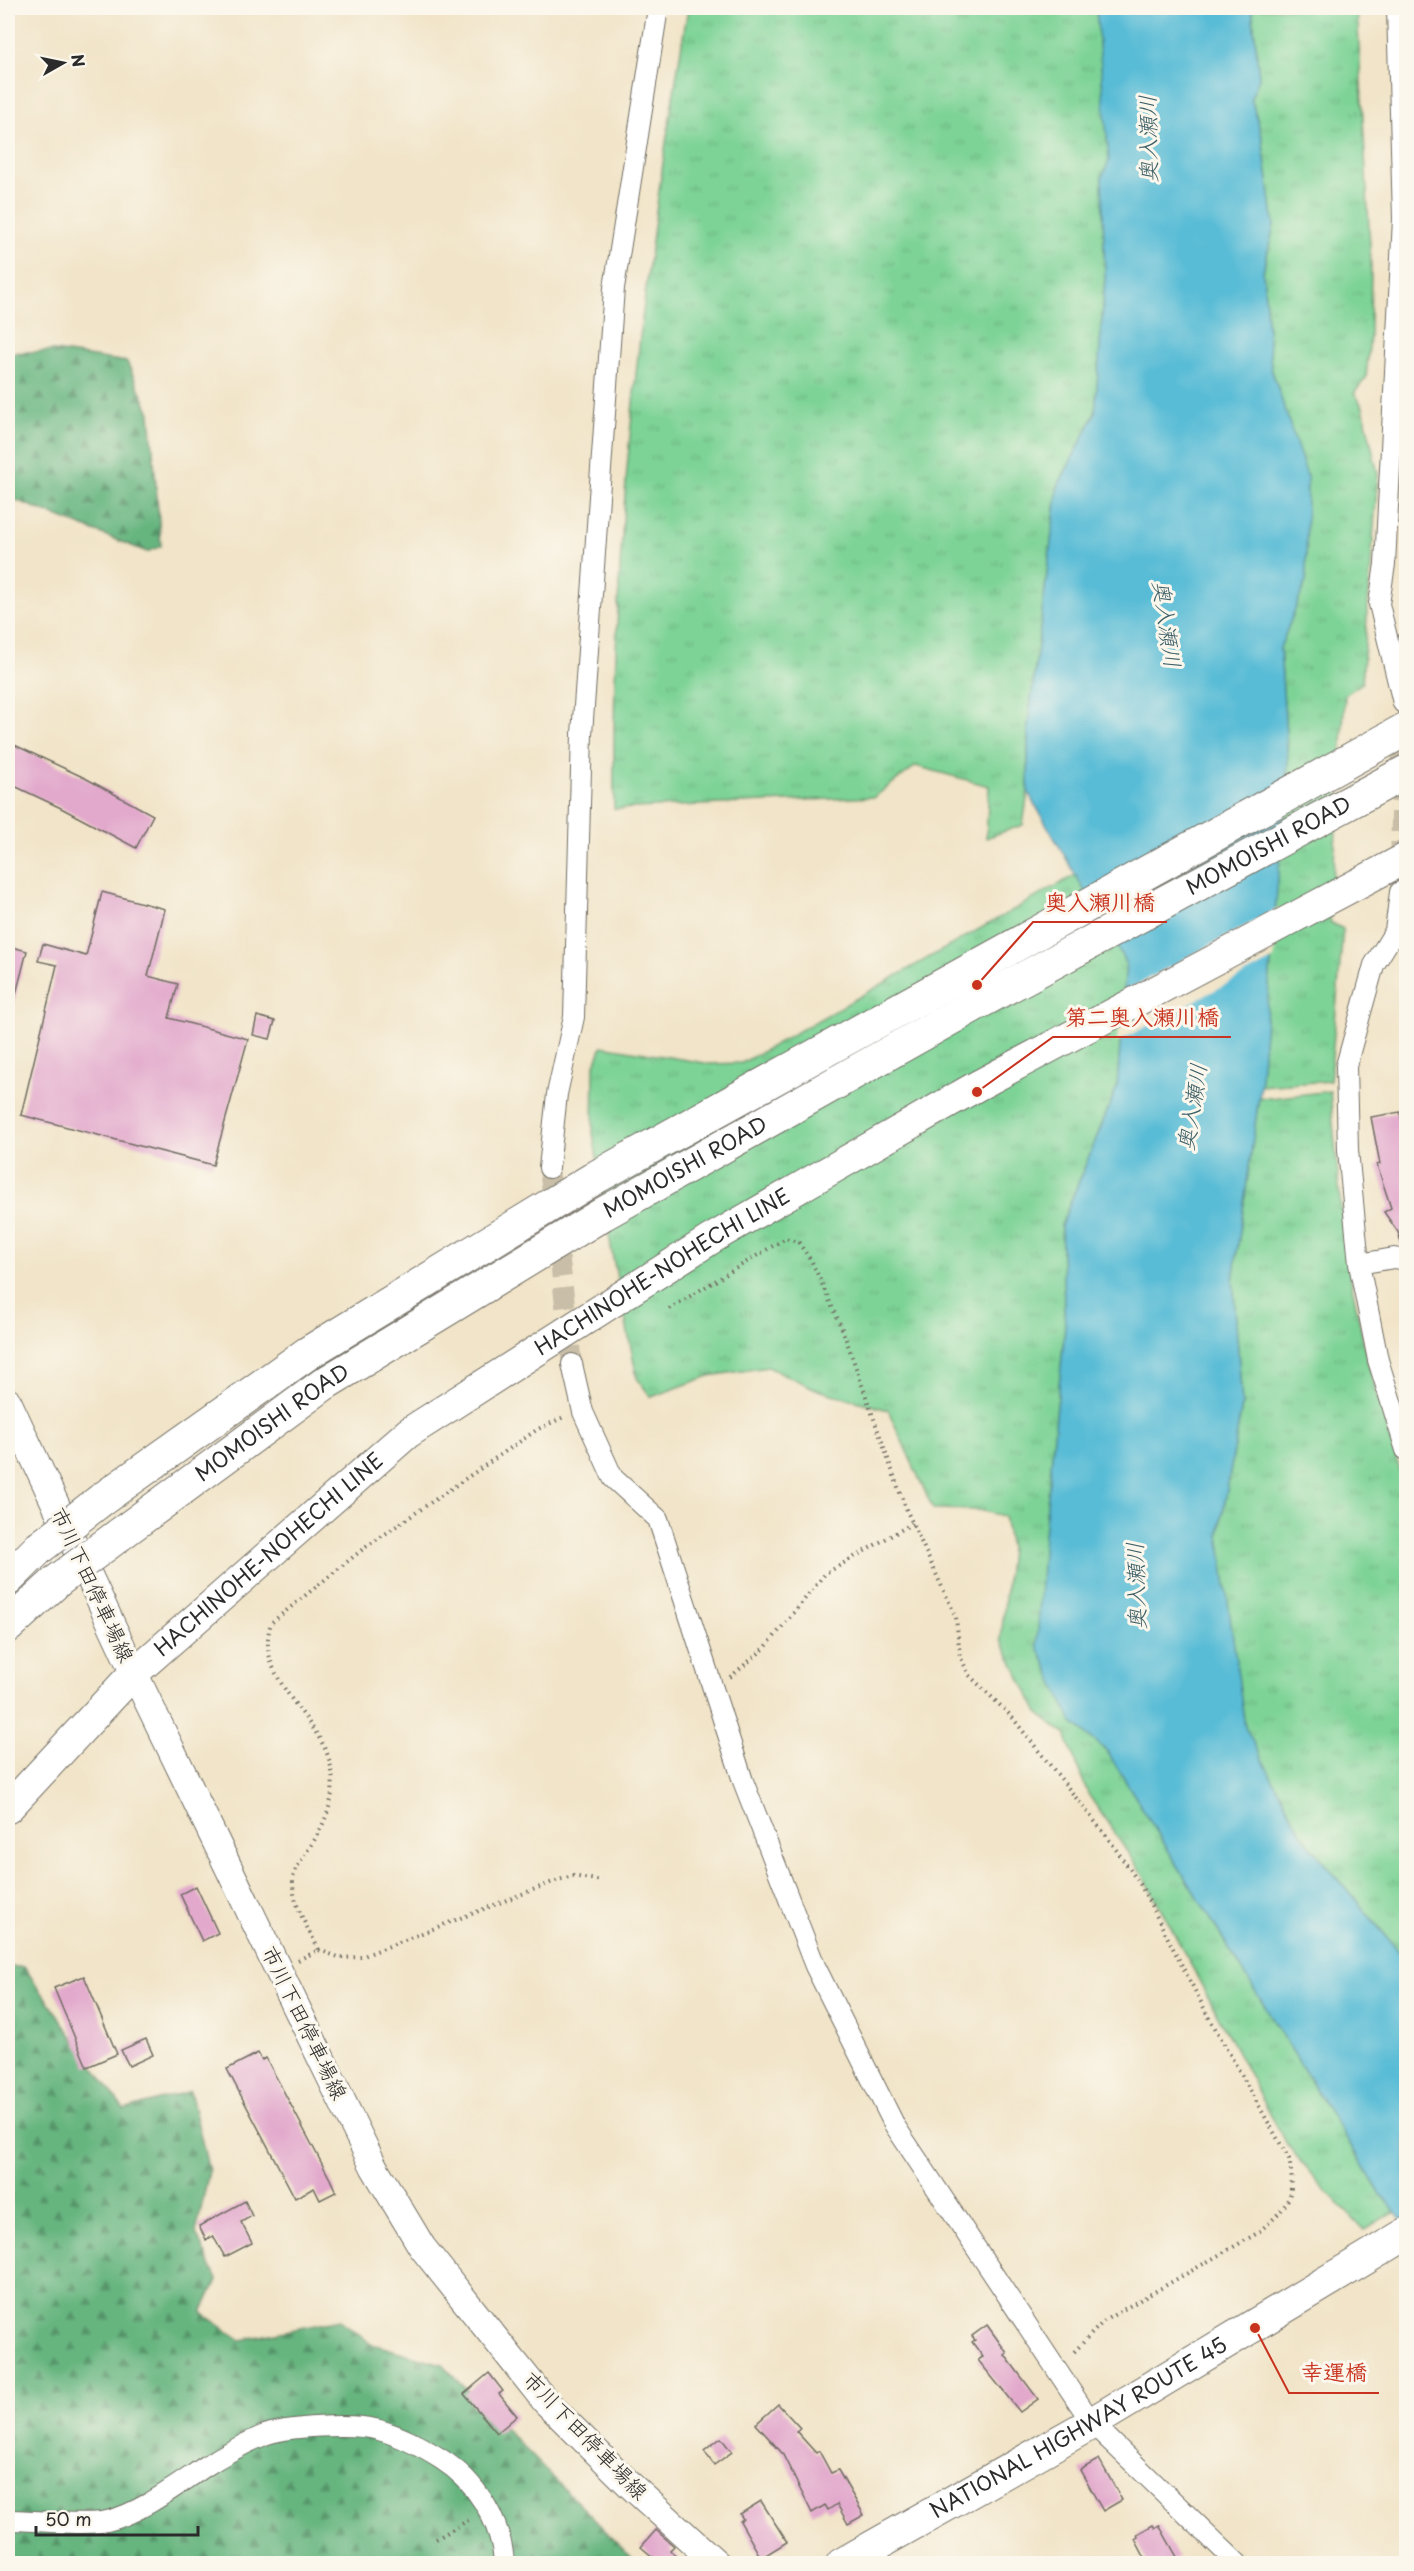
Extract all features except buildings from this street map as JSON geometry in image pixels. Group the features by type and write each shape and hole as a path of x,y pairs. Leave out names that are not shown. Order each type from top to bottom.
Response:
{"highway":[{"name":"MOMOISHI ROAD","path":"8,1579 39,1548 101,1500 308,1353 598,1176 1346,762 1405,716"},
{"name":"MOMOISHI ROAD","path":"8,1626 56,1582 324,1384 603,1214 976,1004 1407,772"},
{"name":"NATIONAL HIGHWAY ROUTE 45","path":"842,2564 1102,2417 1407,2234"}],"main road":[{"name":"HACHINOHE-NOHECHI LINE","path":"8,1808 134,1673 408,1433 711,1239 977,1086 1407,858"},
{"name":"市川下田停車場線","path":"8,1402 134,1673 374,2168 422,2247 546,2402 628,2484 717,2564"}],"street":[{"path":"549,1168 557,1094 574,1017 582,734 614,288 658,8"},
{"path":"1397,8 1403,231 1386,553 1379,604 1405,716"},
{"path":"1400,892 1395,931 1374,965 1346,1066 1348,1150 1359,1264 1378,1360 1407,1450"},
{"path":"1359,1264 1394,1258 1407,1260"},
{"path":"572,1364 583,1412 614,1478 658,1519 743,1781 815,1966 889,2115 1055,2368 1238,2564"},
{"path":"8,2520 105,2521 170,2491 209,2464 264,2435 320,2426 378,2429 418,2445 450,2465 480,2496 488,2509 504,2551 504,2564"}],"path":[{"path":"669,1309 786,1238 799,1243 812,1262 843,1331 913,1523 956,1617 960,1656 969,1675 1011,1716 1108,1838 1140,1884 1206,2013 1288,2159 1293,2180 1291,2196 1278,2216 1256,2234 1105,2320 1055,2368"},
{"path":"319,1950 294,1896 292,1880 296,1868 324,1824 332,1800 329,1758 320,1738 283,1686 274,1668 268,1651 268,1633 271,1623 363,1549 528,1436 560,1418 583,1412"},
{"path":"714,1691 765,1648 825,1574 913,1523"},
{"path":"278,1969 319,1950 341,1958 361,1958 558,1880 573,1876 602,1881"},
{"path":"436,2539 488,2509"}],"green space":[{"path":"688,8 1096,8 1110,161 1102,177 1105,278 1095,414 1058,486 1028,725 1028,792 1023,825 986,838 989,786 916,766 874,797 614,809 614,708 618,608 633,407 657,207"},
{"path":"1252,8 1357,8 1371,264 1370,336 1366,378 1354,393 1363,407 1378,474 1362,683 1345,695 1330,922 1343,929 1330,1081 1260,1086 1288,762 1280,648 1306,581 1280,394 1271,368 1263,272 1274,225 1262,137 1251,98 1259,78"},
{"path":"54,351 127,362 150,413 161,546 147,552 8,497 8,353"},
{"path":"1077,874 1126,963 1117,1087 1061,1226 1065,1327 1044,1535 1072,1722 1107,1751 1380,2193 1397,2212 1364,2230 1316,2180 1285,2142 1143,1875 1088,1794 1065,1734 1038,1713 1001,1640 1010,1548 1004,1516 978,1510 933,1509 888,1410 818,1390 768,1367 709,1376 651,1397 637,1378 612,1253 593,1133 594,1067 602,1046 711,1064 742,1063"},
{"path":"1330,1091 1345,1250 1367,1360 1406,1491 1406,1960 1304,1838 1244,1727 1219,1535 1242,1405 1233,1280 1259,1097 1271,1098"},
{"path":"8,1967 24,1967 124,2110 190,2091 209,2171 196,2233 217,2280 202,2313 241,2340 340,2320 372,2344 442,2364 637,2563 243,2564 232,2554 220,2564 8,2563"}],"water":[{"name":"奥入瀬川","path":"1096,8 1252,8 1259,78 1251,98 1262,137 1274,225 1263,272 1271,368 1307,476 1306,581 1280,648 1288,762 1260,1090 1233,1280 1242,1405 1219,1535 1245,1727 1304,1838 1406,1960 1406,2223 1380,2193 1107,1751 1072,1722 1037,1645 1044,1535 1065,1327 1061,1226 1117,1087 1126,963 1028,792 1028,725 1058,486 1095,414 1105,278 1102,177 1109,161"}],"pier":[{"path":"1279,908 1274,959 1117,1042 1121,993"}],"tunnel":[{"path":"1400,892 1402,724"},
{"path":"549,1168 572,1364"}],"place":[{"name":"奥入瀬川橋","path":"977,985"},
{"name":"第二奥入瀬川橋","path":"977,1092"},
{"name":"幸運橋","path":"1255,2328"}]}
